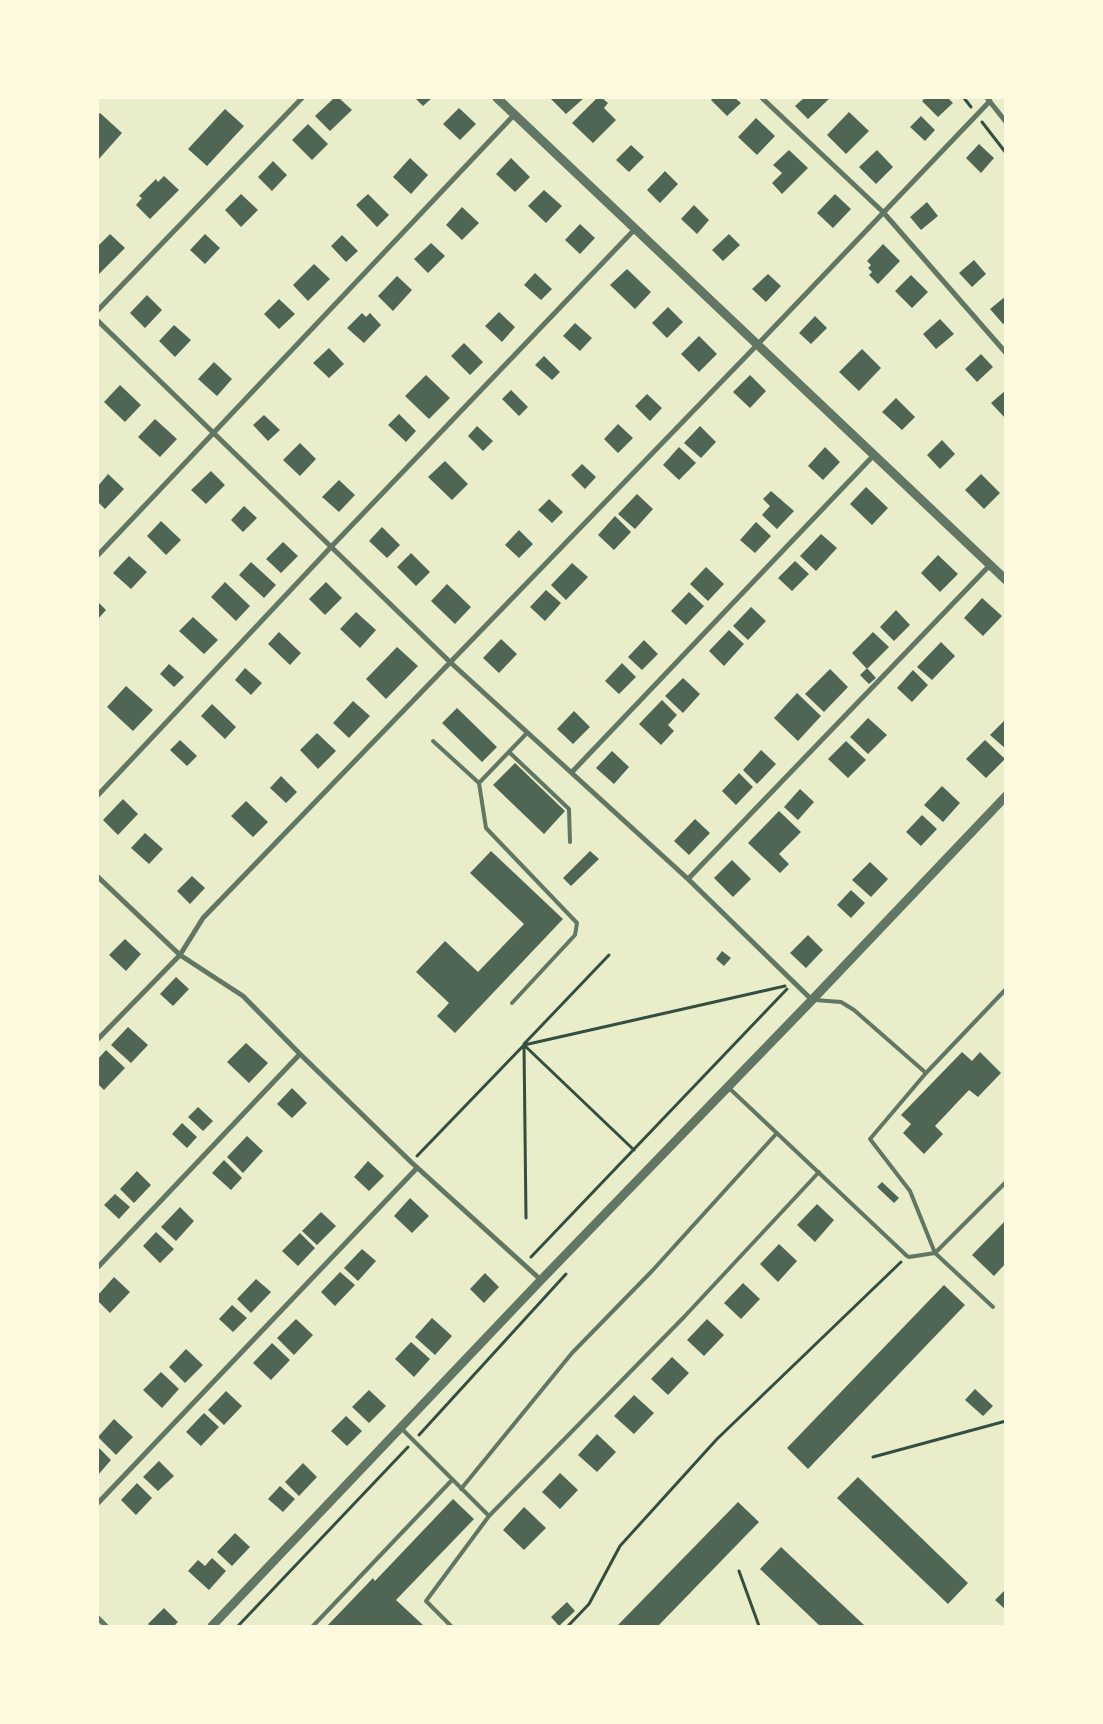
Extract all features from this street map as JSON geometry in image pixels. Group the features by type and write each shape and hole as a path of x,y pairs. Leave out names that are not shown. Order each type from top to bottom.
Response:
{"street":[{"path":"98,310 302,98"},
{"path":"497,98 1006,580"},
{"path":"762,98 883,212 1006,353"},
{"path":"98,1039 180,955 203,918 757,345 977,115 988,100 1006,122"},
{"path":"98,555 515,114"},
{"path":"98,796 331,547 635,229"},
{"path":"98,322 450,662 688,879 812,1000"},
{"path":"572,772 874,455"},
{"path":"688,879 990,565"},
{"path":"215,1625 541,1280 1006,796"},
{"path":"98,878 180,955 243,996 417,1168 541,1280"},
{"path":"98,1268 300,1054"},
{"path":"98,1503 417,1168"},
{"path":"98,1618 106,1626"}],"lane":[{"path":"478,783 527,733"},
{"path":"433,741 478,783 486,828 577,924 574,935 512,1003"},
{"path":"509,752 569,809 570,842"},
{"path":"993,1307 935,1253 910,1191 870,1139 926,1073 1006,989"},
{"path":"812,1000 841,1002 854,1010 926,1073"},
{"path":"728,1087 909,1258 935,1253 1006,1182"},
{"path":"461,1489 572,1353 652,1271 777,1134"},
{"path":"451,1626 426,1601 489,1516 684,1317 819,1172"},
{"path":"401,1428 489,1516"},
{"path":"313,1626 452,1480"}],"path":[{"path":"977,115 1006,154"},
{"path":"411,1162 609,955"},
{"path":"524,1045 779,988 794,981"},
{"path":"524,1265 794,981"},
{"path":"524,1045 634,1150"},
{"path":"524,1045 526,1218"},
{"path":"568,1626 589,1604 620,1546 717,1439 907,1256"},
{"path":"238,1626 413,1441 568,1271"},
{"path":"872,1457 1006,1421"},
{"path":"738,1571 759,1626"}],"building":[{"path":"334,98 339,98 352,110 330,131 315,116"},
{"path":"415,98 432,98 423,106"},
{"path":"552,98 584,98 566,114"},
{"path":"597,98 602,98 608,103 604,108 616,120 593,143 572,123"},
{"path":"713,98 735,98 741,103 727,116 711,100"},
{"path":"804,98 830,98 808,119 795,106"},
{"path":"925,98 948,98 953,103 938,117 922,101"},
{"path":"459,108 476,124 460,140 443,124"},
{"path":"225,109 244,126 207,166 188,149"},
{"path":"849,112 869,131 846,154 827,135"},
{"path":"100,113 122,133 98,160 98,115"},
{"path":"921,116 935,130 925,141 910,127"},
{"path":"756,118 775,136 757,155 738,137"},
{"path":"308,124 328,144 312,160 292,140"},
{"path":"979,144 994,158 981,173 966,158"},
{"path":"631,145 644,157 629,172 616,160"},
{"path":"789,150 808,168 782,194 772,183 782,173 773,165"},
{"path":"877,150 893,167 876,184 859,167"},
{"path":"410,158 428,175 411,194 393,177"},
{"path":"511,158 530,177 515,192 496,174"},
{"path":"273,161 287,175 272,191 258,177"},
{"path":"665,171 678,184 660,203 647,190"},
{"path":"164,176 179,190 150,219 136,205 142,198 139,196 156,179 158,182"},
{"path":"544,190 562,206 546,223 528,206"},
{"path":"241,194 258,210 241,227 225,210"},
{"path":"368,194 389,215 377,227 356,205"},
{"path":"835,194 851,209 833,228 817,213"},
{"path":"927,202 938,216 921,230 910,217"},
{"path":"694,205 709,220 697,234 681,219"},
{"path":"462,207 479,223 462,240 446,225"},
{"path":"580,224 595,238 580,254 565,240"},
{"path":"110,234 125,248 98,275 98,246"},
{"path":"205,234 220,248 205,264 190,250"},
{"path":"729,234 740,245 723,261 712,250"},
{"path":"342,235 358,251 346,262 331,246"},
{"path":"431,243 445,256 428,273 414,259"},
{"path":"883,244 900,261 878,284 869,275 872,272 868,268 871,265 867,261"},
{"path":"974,260 986,274 972,287 959,273"},
{"path":"314,264 330,279 308,301 293,285"},
{"path":"627,269 651,292 635,309 610,285"},
{"path":"535,273 552,289 541,300 524,285"},
{"path":"768,274 781,286 766,302 752,289"},
{"path":"911,275 928,292 912,308 895,291"},
{"path":"397,276 412,290 393,311 378,296"},
{"path":"147,295 162,310 145,328 130,313"},
{"path":"1006,296 1006,322 1003,324 990,309"},
{"path":"279,299 295,314 279,329 264,314"},
{"path":"668,307 683,322 667,338 652,323"},
{"path":"499,312 515,327 502,342 485,326"},
{"path":"362,313 366,317 370,313 381,325 364,343 347,328"},
{"path":"815,316 827,328 811,344 799,333"},
{"path":"940,319 954,334 936,349 923,334"},
{"path":"575,323 592,338 580,351 563,336"},
{"path":"174,325 191,340 175,357 159,341"},
{"path":"699,336 717,354 699,372 681,354"},
{"path":"464,343 483,362 470,375 451,356"},
{"path":"329,348 344,364 329,378 313,363"},
{"path":"862,349 881,368 859,391 839,372"},
{"path":"981,354 993,367 977,382 965,369"},
{"path":"544,356 560,372 552,380 535,365"},
{"path":"214,362 232,379 217,396 198,379"},
{"path":"426,375 450,398 429,419 405,396"},
{"path":"750,375 766,391 750,408 733,392"},
{"path":"120,385 141,405 125,422 104,402"},
{"path":"511,390 528,407 519,416 502,399"},
{"path":"1006,390 1006,419 991,403"},
{"path":"647,394 662,408 650,421 635,406"},
{"path":"896,398 915,417 902,430 882,412"},
{"path":"399,414 416,431 406,442 388,425"},
{"path":"264,415 280,430 268,441 253,425"},
{"path":"155,419 177,439 160,457 138,437"},
{"path":"618,424 633,438 618,453 604,439"},
{"path":"477,426 493,441 483,451 468,436"},
{"path":"700,426 716,442 701,458 684,443"},
{"path":"942,440 955,454 940,469 927,455"},
{"path":"300,443 316,459 300,476 283,460"},
{"path":"679,447 696,463 679,480 663,465"},
{"path":"825,447 840,462 823,480 808,466"},
{"path":"445,461 468,484 452,500 428,477"},
{"path":"582,464 596,477 585,489 571,475"},
{"path":"211,471 225,485 206,504 191,490"},
{"path":"108,474 124,489 105,509 98,502 98,486"},
{"path":"981,474 1000,493 984,509 965,490"},
{"path":"339,480 355,495 339,512 322,497"},
{"path":"866,487 888,508 872,525 850,504"},
{"path":"771,491 794,511 777,529 762,515 770,506 763,499"},
{"path":"637,494 653,509 635,529 618,514"},
{"path":"549,499 563,512 552,523 538,510"},
{"path":"244,506 257,518 243,532 231,520"},
{"path":"615,516 631,532 614,550 598,535"},
{"path":"161,521 181,540 166,555 147,536"},
{"path":"756,522 771,536 755,553 740,540"},
{"path":"382,527 400,545 387,558 369,541"},
{"path":"519,530 533,544 519,558 505,545"},
{"path":"821,534 837,548 816,571 800,556"},
{"path":"283,542 298,556 281,573 266,559"},
{"path":"411,553 430,572 416,586 397,567"},
{"path":"938,555 958,574 940,592 921,573"},
{"path":"129,556 147,572 131,589 113,573"},
{"path":"795,561 809,574 792,591 778,578"},
{"path":"251,562 276,585 264,598 239,575"},
{"path":"572,563 588,577 566,600 551,585"},
{"path":"706,567 724,584 708,601 690,584"},
{"path":"225,582 250,606 236,621 211,597"},
{"path":"326,582 342,598 325,615 309,599"},
{"path":"447,584 471,607 455,624 431,601"},
{"path":"546,590 561,603 545,621 530,607"},
{"path":"689,592 704,606 686,625 671,611"},
{"path":"982,598 1002,616 983,636 964,618"},
{"path":"98,602 106,610 98,619"},
{"path":"751,607 766,621 748,640 733,626"},
{"path":"896,610 910,625 894,641 880,627"},
{"path":"356,612 376,630 360,648 340,629"},
{"path":"193,617 218,640 204,654 179,631"},
{"path":"729,630 744,644 724,666 709,651"},
{"path":"279,632 301,653 290,665 268,644"},
{"path":"873,632 889,647 867,669 852,653"},
{"path":"501,639 517,654 499,673 483,658"},
{"path":"644,640 658,654 642,670 628,657"},
{"path":"941,642 955,656 932,680 917,667"},
{"path":"397,647 418,666 386,699 366,679"},
{"path":"622,663 636,677 619,694 605,681"},
{"path":"169,664 184,677 174,687 160,674"},
{"path":"245,668 262,683 251,695 235,680"},
{"path":"867,668 876,678 869,684 860,675"},
{"path":"830,669 848,687 824,712 805,694"},
{"path":"913,670 928,685 912,702 897,688"},
{"path":"683,678 700,694 683,713 665,696"},
{"path":"126,686 153,710 133,731 107,707"},
{"path":"797,693 821,716 798,741 774,718"},
{"path":"662,700 677,715 668,725 674,731 661,745 639,724"},
{"path":"353,701 370,716 349,738 333,723"},
{"path":"212,704 236,727 225,739 201,716"},
{"path":"457,708 497,747 482,762 442,723"},
{"path":"574,711 590,727 573,744 557,729"},
{"path":"868,718 887,735 868,754 850,737"},
{"path":"1006,719 1006,749 990,735"},
{"path":"317,733 336,751 318,769 300,750"},
{"path":"180,740 197,756 187,766 170,750"},
{"path":"985,740 1005,759 986,778 966,759"},
{"path":"846,741 866,760 848,778 828,759"},
{"path":"761,750 776,764 757,784 743,770"},
{"path":"612,751 629,767 614,784 596,768"},
{"path":"515,763 565,811 544,834 493,785"},
{"path":"739,773 753,787 736,805 722,791"},
{"path":"281,776 297,792 286,803 270,788"},
{"path":"942,786 960,803 943,822 924,805"},
{"path":"800,789 814,802 798,820 784,807"},
{"path":"123,799 138,814 118,835 103,820"},
{"path":"246,801 268,822 253,837 231,816"},
{"path":"779,811 801,832 779,854 789,864 780,873 748,843"},
{"path":"922,815 937,829 921,846 906,832"},
{"path":"695,819 710,833 689,855 674,841"},
{"path":"145,833 163,849 149,864 131,848"},
{"path":"491,851 563,919 455,1033 437,1016 449,1003 416,972 445,941 478,972 524,924 470,873"},
{"path":"590,851 599,859 571,886 563,878"},
{"path":"732,860 751,879 733,897 714,878"},
{"path":"870,862 888,879 871,897 852,880"},
{"path":"192,876 205,888 190,904 177,891"},
{"path":"851,890 865,903 851,918 837,905"},
{"path":"808,935 823,950 806,968 790,953"},
{"path":"125,939 141,954 126,971 109,955"},
{"path":"722,951 731,958 724,966 716,959"},
{"path":"176,977 189,989 173,1006 160,994"},
{"path":"128,1027 148,1045 131,1063 111,1045"},
{"path":"246,1043 268,1063 249,1083 227,1062"},
{"path":"106,1050 125,1068 104,1090 98,1084 98,1059"},
{"path":"962,1052 972,1061 980,1052 1001,1073 978,1097 969,1090 935,1126 943,1134 924,1154 903,1133 911,1124 901,1115"},
{"path":"292,1088 307,1103 292,1118 277,1104"},
{"path":"198,1107 213,1121 203,1131 188,1117"},
{"path":"182,1123 197,1137 187,1148 172,1134"},
{"path":"247,1136 263,1151 243,1173 227,1157"},
{"path":"224,1160 242,1178 231,1190 212,1173"},
{"path":"368,1161 384,1176 369,1191 354,1177"},
{"path":"137,1171 151,1185 134,1203 120,1189"},
{"path":"882,1182 899,1198 894,1203 877,1187"},
{"path":"115,1194 130,1207 119,1219 104,1205"},
{"path":"410,1198 429,1216 412,1233 394,1216"},
{"path":"817,1204 834,1220 815,1242 797,1225"},
{"path":"180,1207 194,1221 176,1241 161,1227"},
{"path":"321,1212 336,1226 317,1245 302,1231"},
{"path":"1006,1220 1006,1263 994,1276 972,1255"},
{"path":"156,1232 174,1249 160,1263 143,1246"},
{"path":"300,1233 315,1248 298,1266 282,1251"},
{"path":"779,1244 797,1261 778,1282 760,1264"},
{"path":"362,1249 376,1261 358,1281 344,1268"},
{"path":"340,1272 355,1285 335,1306 321,1292"},
{"path":"485,1273 499,1287 484,1303 470,1289"},
{"path":"114,1277 130,1292 110,1313 98,1301 98,1295"},
{"path":"256,1279 271,1292 251,1313 237,1299"},
{"path":"743,1283 760,1299 741,1319 724,1303"},
{"path":"944,1285 965,1305 808,1469 787,1448"},
{"path":"232,1305 247,1318 233,1332 219,1319"},
{"path":"432,1318 452,1336 435,1355 415,1337"},
{"path":"296,1319 313,1335 294,1355 277,1338"},
{"path":"707,1319 724,1335 704,1356 687,1340"},
{"path":"411,1342 430,1359 414,1377 395,1359"},
{"path":"272,1343 290,1360 271,1380 253,1363"},
{"path":"186,1349 203,1365 185,1383 169,1367"},
{"path":"672,1357 689,1373 668,1395 651,1379"},
{"path":"161,1372 179,1389 162,1408 143,1390"},
{"path":"975,1389 993,1406 983,1416 965,1400"},
{"path":"369,1390 386,1406 369,1423 352,1407"},
{"path":"226,1391 242,1406 224,1425 208,1410"},
{"path":"634,1395 654,1413 634,1434 614,1416"},
{"path":"204,1413 219,1427 201,1446 186,1432"},
{"path":"346,1416 362,1431 347,1446 331,1431"},
{"path":"114,1419 133,1437 116,1455 98,1437"},
{"path":"597,1434 616,1452 597,1472 578,1455"},
{"path":"98,1447 111,1460 98,1475"},
{"path":"159,1461 174,1476 158,1491 143,1477"},
{"path":"303,1463 317,1477 299,1496 285,1482"},
{"path":"560,1473 578,1490 560,1509 542,1492"},
{"path":"858,1477 968,1583 948,1604 837,1498"},
{"path":"137,1483 152,1498 136,1515 121,1500"},
{"path":"280,1486 295,1499 283,1512 268,1499"},
{"path":"453,1499 474,1519 396,1600 424,1626 327,1626 373,1578 375,1581"},
{"path":"738,1502 759,1522 658,1626 617,1626"},
{"path":"524,1507 546,1528 524,1550 503,1530"},
{"path":"235,1533 250,1547 232,1566 217,1552"},
{"path":"781,1547 865,1626 820,1626 760,1569"},
{"path":"212,1558 226,1571 209,1590 188,1571 198,1560 205,1566"},
{"path":"1006,1589 1006,1610 995,1600"},
{"path":"567,1602 575,1611 559,1626 551,1617"},
{"path":"164,1608 178,1622 174,1626 150,1626 148,1624"}]}
